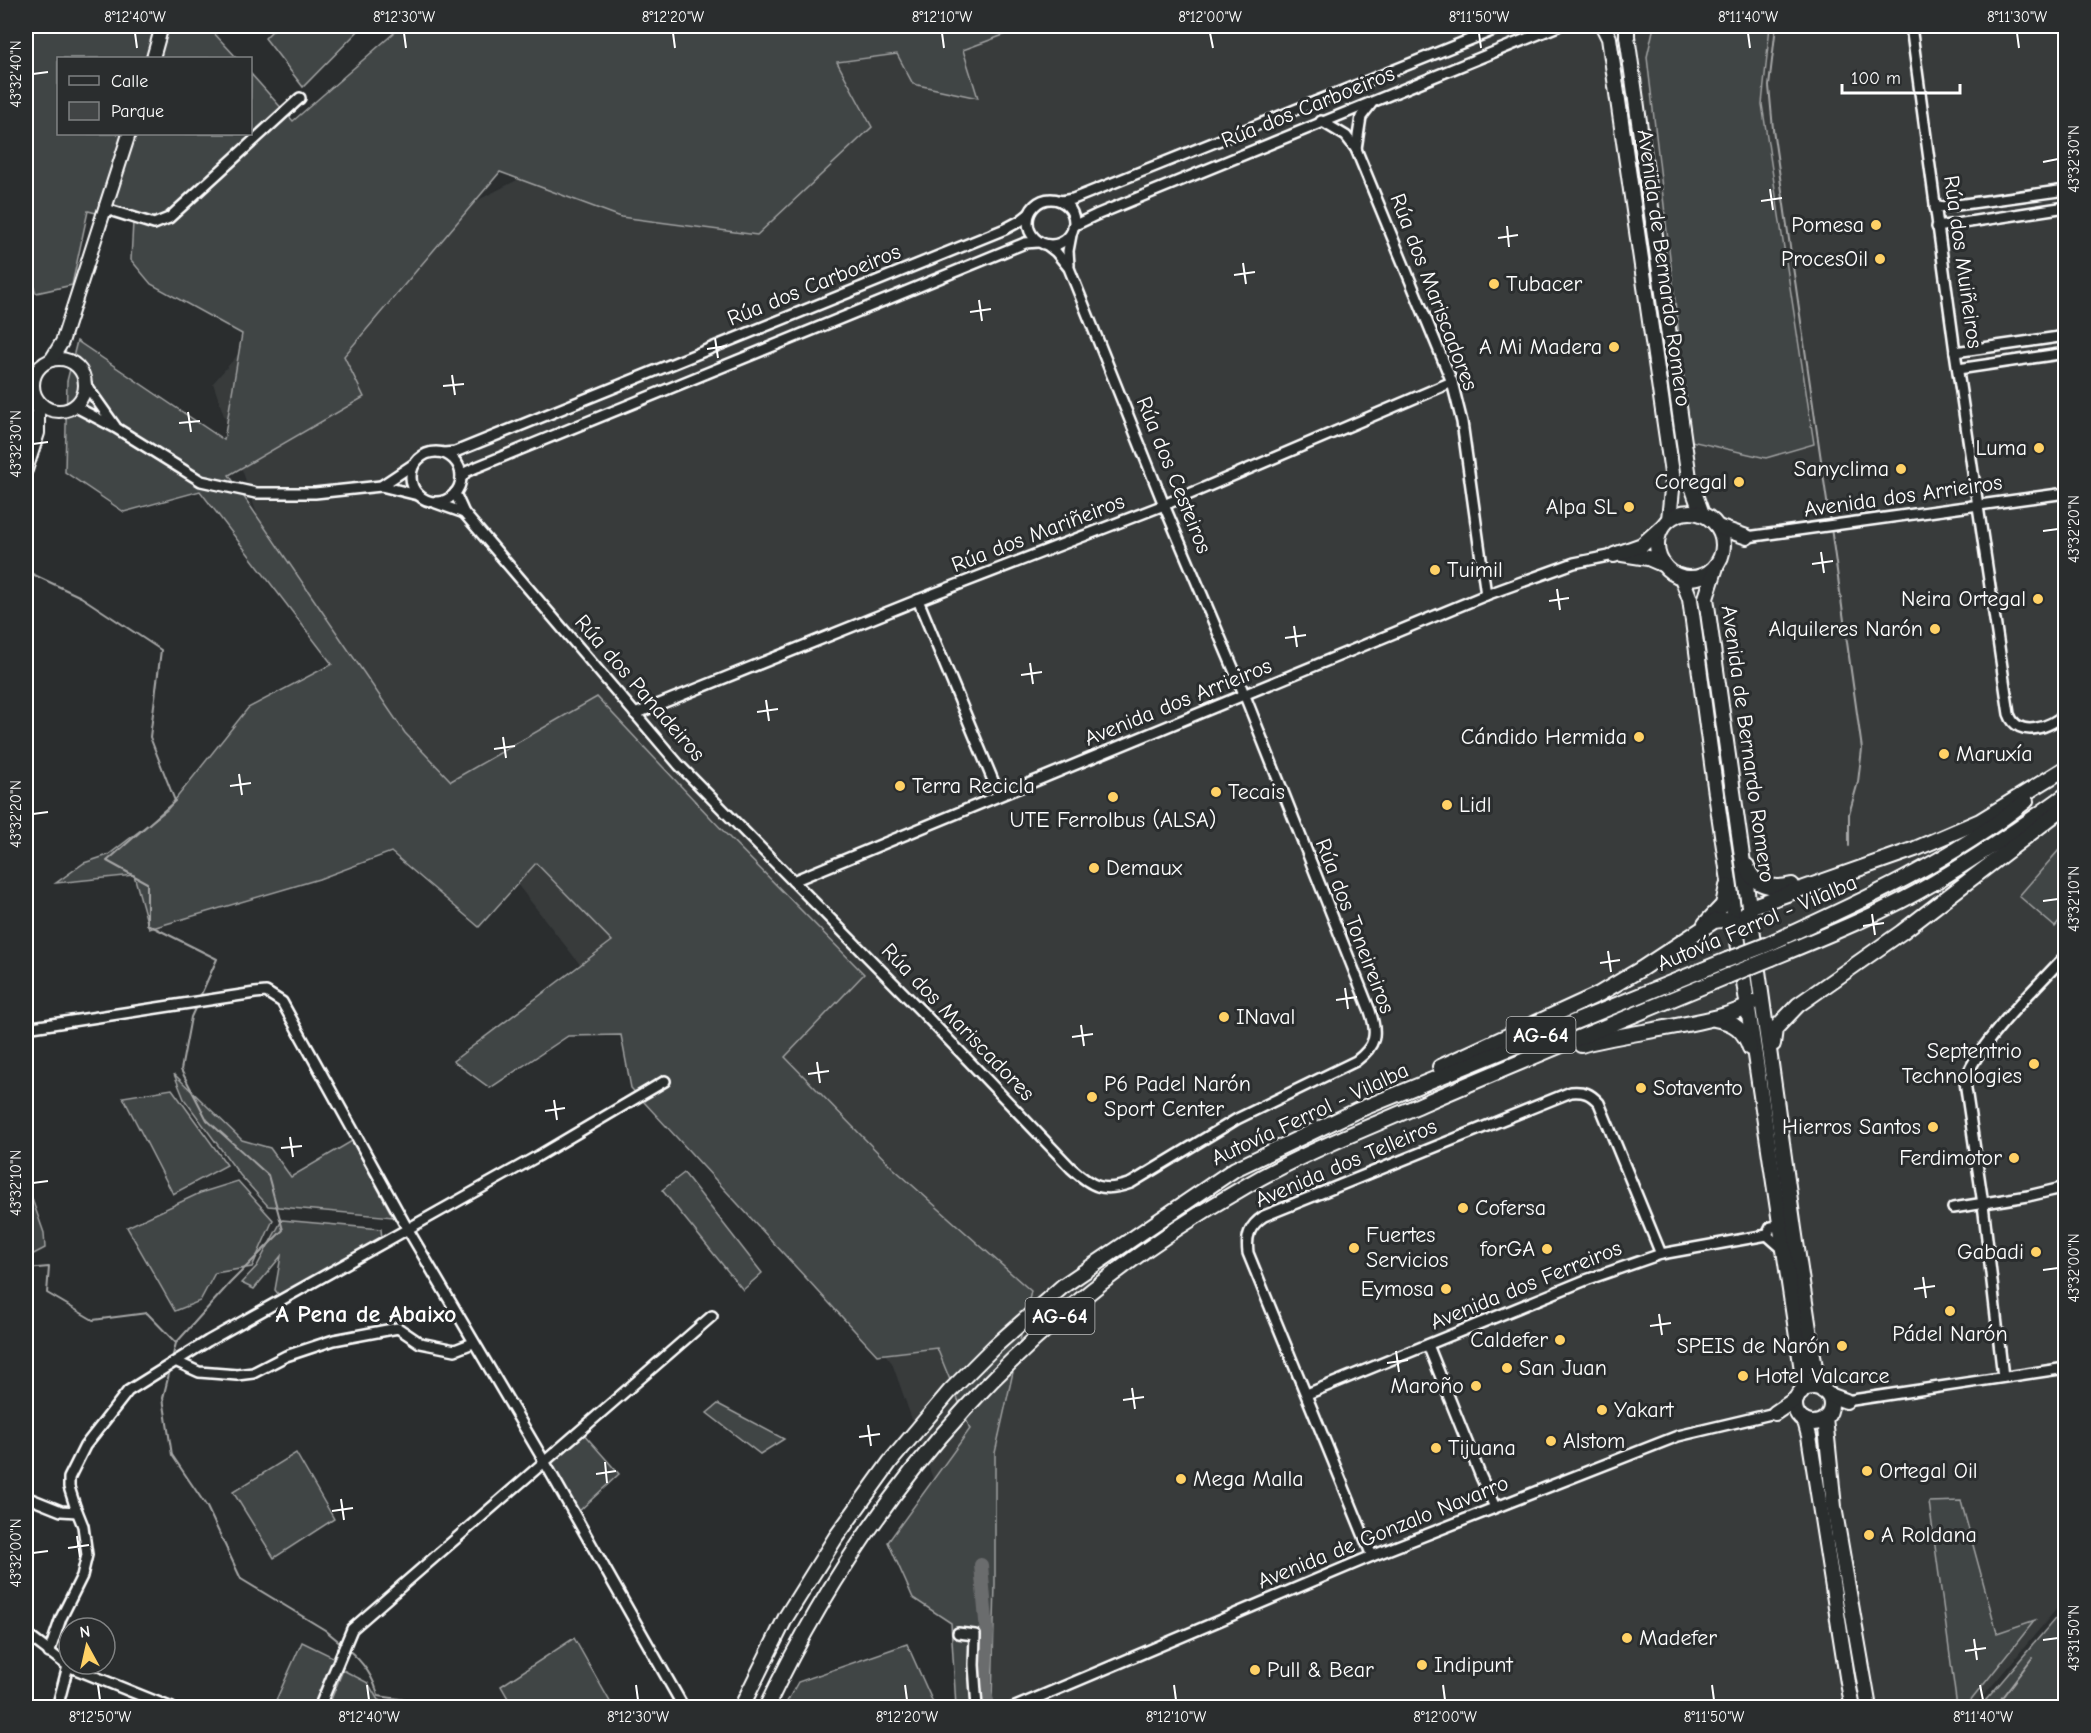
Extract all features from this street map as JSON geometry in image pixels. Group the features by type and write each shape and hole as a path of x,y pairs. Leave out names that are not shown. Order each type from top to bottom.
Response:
{"highway":[{"name":"Avenida de Bernardo Romero","path":"1603,26 1609,38 1673,480 1666,522"},
{"name":"Avenida de Bernardo Romero","path":"1628,26 1627,36 1689,478 1702,514"},
{"path":"1685,512 1702,514 1718,526 1747,537 1700,577 1682,578 1672,574 1662,564 1648,558 1629,554 1614,555 1642,545 1666,522 1685,512"},
{"path":"1662,564 1656,545 1666,522"},
{"path":"1718,526 1724,545 1719,561"},
{"name":"Avenida de Bernardo Romero","path":"1719,561 1706,598 1753,934 1759,1078 1803,1377 1804,1385 1799,1395"},
{"name":"Avenida de Bernardo Romero","path":"1682,578 1690,599 1738,928 1773,1076 1813,1356 1818,1383 1825,1393"},
{"path":"1738,928 1743,916 1753,906 1915,849 1980,821 2066,768"},
{"name":"Autovía Ferrol - Vilalba","path":"741,1707 786,1617 836,1537 890,1462 950,1391 994,1347 1063,1286 1235,1169 1356,1111 1766,945 1874,896 1944,857 2012,812 2066,768"},
{"name":"Autovía Ferrol - Vilalba","path":"766,1707 786,1665 829,1588 877,1515 929,1448 966,1406 1066,1311 1152,1243 1246,1185 1294,1160 1488,1076 1842,930 1934,883 2022,827 2066,795"},
{"path":"1773,1076 1775,1029 1785,1015 1902,933 2066,806"},
{"path":"1739,835 1748,871 1758,882 1772,888 1786,887 1866,866"},
{"path":"1699,930 1723,905 1728,889 1724,836"},
{"path":"1235,1169 1293,1136 1364,1101 1599,994 1714,921 1725,919 1753,934"},
{"path":"1488,1076 1594,1041 1710,1018 1755,999 1769,1009 1798,1005"},
{"path":"1710,1018 1733,1023 1742,1030 1749,1044 1759,1078"},
{"path":"1775,1413 1799,1395 1814,1388 1846,1401"},
{"path":"1825,1393 1834,1508 1869,1707"},
{"path":"1799,1395 1795,1406 1810,1445 1853,1707"},
{"path":"1775,1413 1817,1422 1846,1401"}],"main road":[{"path":"153,57 162,26"},
{"path":"51,360 62,342 129,135"},
{"path":"38,433 59,411 74,406 84,393 86,385 84,376 62,342"},
{"path":"59,411 44,406 38,401 34,394 34,377 38,369 51,360 58,358 73,362"},
{"path":"26,470 38,433 38,401"}],"street":[{"name":"Rúa dos Carboeiros","path":"381,486 428,453 455,452 468,447 994,233 1020,221 1043,200 1073,199 1504,26"},
{"name":"Rúa dos Carboeiros","path":"461,478 466,472 488,462 1025,243 1063,242 1073,228 1095,215 1558,26"},
{"name":"Rúa dos Muiñeiros","path":"1911,26 1955,352 2007,704 2012,721 2028,729 2038,729 2050,724 2066,713"},
{"path":"105,209 154,224 170,218 300,98"},
{"path":"1356,149 1361,117 1375,101"},
{"name":"Rúa dos Mariscadores","path":"1322,122 1346,136 1356,149 1452,382 1462,422 1486,595"},
{"path":"1935,208 2066,190"},
{"path":"1061,201 1070,209 1073,216 1073,228"},
{"path":"1957,224 1956,211 1963,205"},
{"path":"1938,227 2066,207"},
{"path":"1029,214 1027,223 1029,231 1042,243"},
{"name":"Rúa dos Cesteiros","path":"1069,268 1068,250 1073,228"},
{"name":"Rúa dos Cesteiros","path":"1042,243 1056,252 1069,268 1164,505 1245,696"},
{"path":"1955,352 2066,336"},
{"path":"1980,349 1975,358 1980,365"},
{"path":"1958,369 2066,353"},
{"name":"Rúa dos Mariñeiros","path":"635,714 918,600 1164,505 1452,382"},
{"path":"86,385 116,428"},
{"path":"74,406 116,428 201,481 256,493 315,493 381,486 418,495 434,502 449,498 455,493 461,478 457,463 444,453"},
{"path":"414,464 411,480 418,495"},
{"name":"Rúa dos Panadeiros","path":"455,493 464,513 678,765 794,881"},
{"name":"Avenida dos Arrieiros","path":"1747,537 2066,493"},
{"name":"Rúa dos Panadeiros","path":"434,502 464,513"},
{"name":"Avenida dos Arrieiros","path":"794,881 1486,595 1574,563 1614,555"},
{"path":"918,600 999,795"},
{"name":"Rúa dos Toneireiros","path":"1097,1187 1116,1188 1131,1183 1237,1119 1356,1061 1365,1054 1375,1038 1370,1011 1245,696"},
{"name":"Rúa dos Mariscadores","path":"794,881 1071,1168 1088,1183 1097,1187"},
{"path":"2003,1377 1983,1204 1965,1082 1968,1070 2001,1027 2066,955"},
{"path":"26,1028 255,993 266,993 282,1002 407,1228 544,1461 684,1707"},
{"path":"49,1653 61,1618 82,1576 87,1555 83,1526 69,1487 69,1478 85,1446 128,1391 208,1341 538,1156 665,1081"},
{"name":"Avenida dos Telleiros","path":"1372,1556 1248,1253 1246,1239 1253,1224 1264,1216 1548,1101 1571,1092 1583,1091 1592,1095 1599,1103 1661,1254"},
{"path":"1953,1208 2028,1196 2066,1187"},
{"path":"1784,1250 1767,1235 1771,1227 1780,1225 1794,1229"},
{"name":"Avenida dos Ferreiros","path":"1307,1394 1586,1280 1661,1254 1767,1235"},
{"path":"319,1707 352,1629 712,1316"},
{"path":"173,1364 199,1372 237,1375 253,1372 286,1356 334,1340 398,1328 420,1343 455,1350 473,1343"},
{"path":"1428,1345 1495,1507"},
{"path":"1846,1401 2066,1368"},
{"name":"Avenida de Gonzalo Navarro","path":"1013,1707 1372,1556 1678,1436 1775,1413"},
{"path":"26,1497 61,1511 77,1512"},
{"path":"26,1634 57,1658"},
{"path":"958,1634 975,1635 976,1707"},
{"path":"57,1707 65,1676"},
{"path":"93,1676 172,1707"}],"shaded area":[{"path":"816,26 2065,26 2065,1599 1974,1707 967,1707 935,1538 933,1479 892,1363 279,580 213,383 288,298"}],"green space":[{"path":"26,26 165,26 211,30 236,57 57,57 57,135 252,135 252,75 293,121 402,26 1028,26 963,50 978,98 913,84 897,54 837,62 872,127 757,235 621,217 500,172 344,356 364,397 229,475 405,733 451,781 597,697 726,834 864,974 785,1057 893,1168 1031,1291 995,1453 992,1700 966,1707 956,1707 951,1623 913,1598 888,1542 970,1429 937,1348 877,1355 631,1088 621,1035 568,1036 490,1088 453,1061 612,941 536,863 479,927 391,852 319,879 149,929 134,875 56,883 84,863 108,855 167,810 248,708 332,664 200,491 124,512 65,472 67,381 77,341 224,440 242,334 151,284 131,260 133,222 88,211 72,285 36,293 29,273 26,273"},
{"path":"277,26 363,26 303,87 265,38"},
{"path":"1654,26 1770,26 1762,104 1814,444 1766,458 1691,441 1647,57"},
{"path":"2065,843 2065,915 2055,927 2019,896"},
{"path":"174,1074 242,1140 270,1148 291,1177 352,1141 393,1217 268,1206 240,1175 184,1099"},
{"path":"172,1089 227,1165 173,1194 123,1097"},
{"path":"684,1173 762,1273 743,1290 662,1190"},
{"path":"238,1181 273,1220 252,1267 215,1273 200,1301 175,1311 127,1227 200,1193"},
{"path":"26,1182 44,1233 45,1248 26,1258"},
{"path":"282,1220 381,1229 382,1238 279,1295 275,1290 281,1256 254,1289 241,1283 257,1266"},
{"path":"718,1404 784,1439 760,1454 707,1413"},
{"path":"582,1432 619,1474 578,1512 548,1461"},
{"path":"296,1453 334,1519 274,1558 233,1492"},
{"path":"1961,1501 1997,1633 2035,1620 1965,1708 1957,1707 1929,1502"},
{"path":"2065,1607 2065,1707 1980,1707"},
{"path":"574,1638 613,1707 513,1707 501,1686"},
{"path":"302,1642 335,1658 313,1707 273,1707"},
{"path":"907,1644 935,1707 784,1707 798,1682"},
{"path":"343,1670 368,1683 378,1700 406,1707 328,1707"}],"waterway":[{"path":"1776,26 1769,86 1773,129 1830,522"},
{"path":"1831,528 1862,749 1858,782 1849,814 1849,846"},
{"path":"26,571 81,597 161,650 150,737 175,801 107,861 147,883 147,924 217,959 199,999"},
{"path":"172,1359 176,1343 230,1283 283,1230 268,1175 207,1120 181,1070 191,1017 197,1004"},
{"path":"26,1269 49,1267 47,1293 93,1320 147,1313 175,1342"},
{"path":"170,1370 163,1398 172,1455 207,1507 241,1579 325,1630 342,1644"},
{"path":"981,1565 987,1632 984,1691 988,1704"},
{"path":"346,1648 366,1669 378,1696 435,1704 437,1708"},
{"path":"1994,1708 2032,1658"}],"place":[{"name":"Pomesa","path":"1876,225"},
{"name":"ProcesOil","path":"1880,259"},
{"name":"Tubacer","path":"1494,284"},
{"name":"A Mi Madera","path":"1614,347"},
{"name":"Luma","path":"2039,448"},
{"name":"Sanyclima","path":"1901,469"},
{"name":"Coregal","path":"1739,482"},
{"name":"Alpa SL","path":"1629,507"},
{"name":"Tuimil","path":"1435,570"},
{"name":"Neira Ortegal","path":"2038,599"},
{"name":"Alquileres Narón","path":"1935,629"},
{"name":"Cándido Hermida","path":"1639,737"},
{"name":"Maruxía","path":"1944,754"},
{"name":"Terra Recicla","path":"900,786"},
{"name":"Tecais","path":"1216,792"},
{"name":"UTE Ferrolbus (ALSA)","path":"1113,797"},
{"name":"Lidl","path":"1447,805"},
{"name":"Demaux","path":"1094,868"},
{"name":"INaval","path":"1224,1017"},
{"name":"Septentrio Technologies","path":"2034,1064"},
{"name":"Sotavento","path":"1641,1088"},
{"name":"P6 Padel Narón Sport Center","path":"1092,1097"},
{"name":"Hierros Santos","path":"1933,1127"},
{"name":"Ferdimotor","path":"2014,1158"},
{"name":"Cofersa","path":"1463,1208"},
{"name":"Fuertes Servicios","path":"1354,1248"},
{"name":"forGA","path":"1547,1249"},
{"name":"Gabadi","path":"2036,1252"},
{"name":"Eymosa","path":"1446,1289"},
{"name":"Pádel Narón","path":"1950,1311"},
{"name":"Caldefer","path":"1560,1340"},
{"name":"SPEIS de Narón","path":"1842,1346"},
{"name":"San Juan","path":"1507,1368"},
{"name":"Hotel Valcarce","path":"1743,1376"},
{"name":"Maroño","path":"1476,1386"},
{"name":"Yakart","path":"1602,1410"},
{"name":"Alstom","path":"1551,1441"},
{"name":"Tijuana","path":"1436,1448"},
{"name":"Ortegal Oil","path":"1867,1471"},
{"name":"Mega Malla","path":"1181,1479"},
{"name":"A Roldana","path":"1869,1535"},
{"name":"Madefer","path":"1627,1638"},
{"name":"Indipunt","path":"1422,1665"},
{"name":"Pull & Bear","path":"1255,1670"}],"district":[{"name":"A Pena de Abaixo","path":"366,1314"}]}
